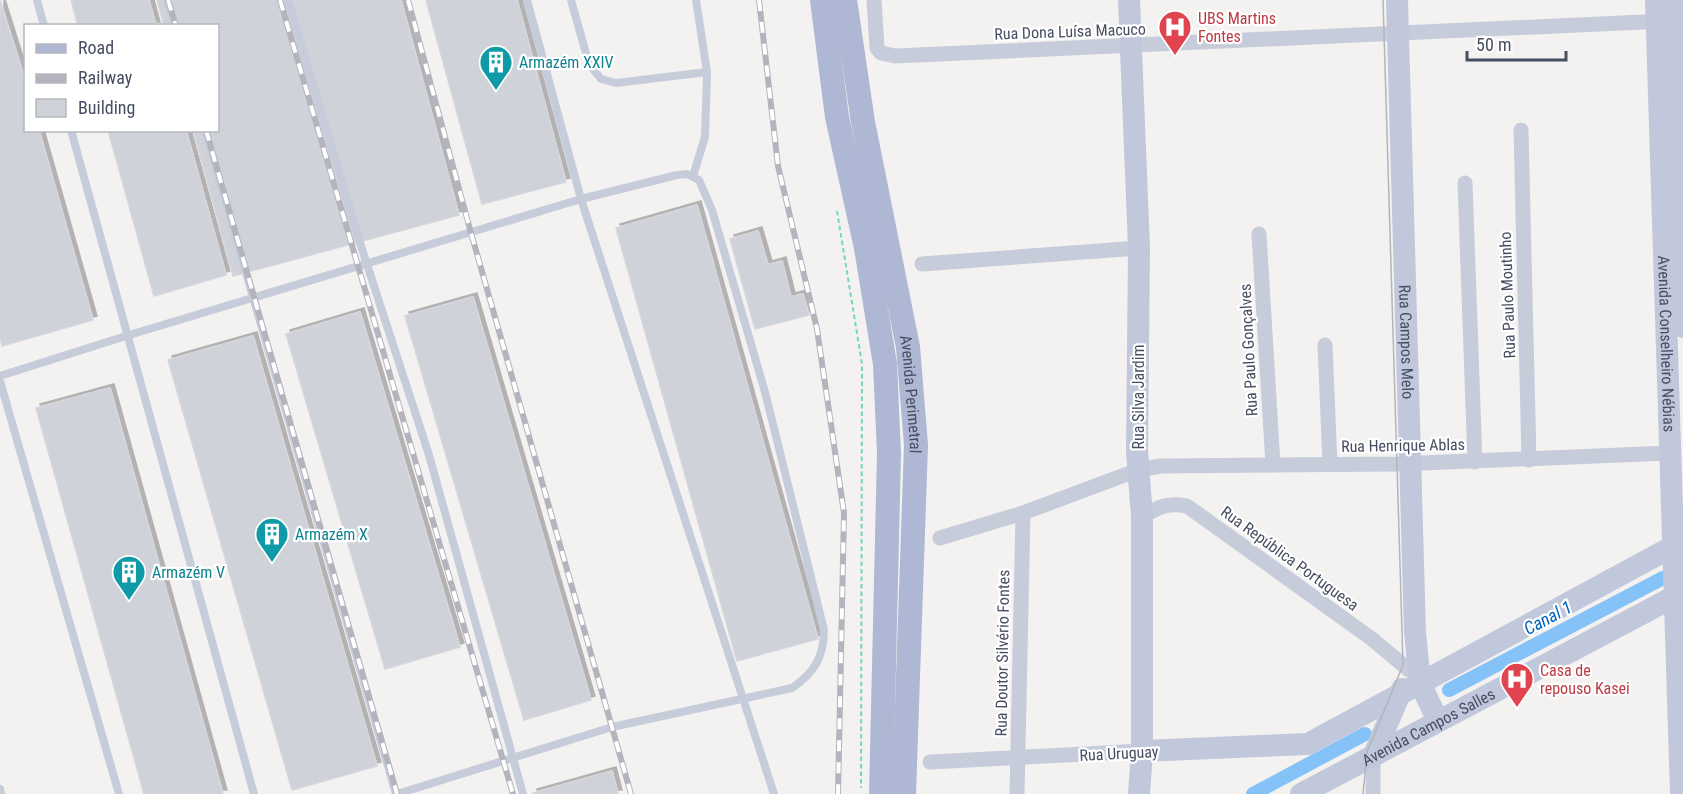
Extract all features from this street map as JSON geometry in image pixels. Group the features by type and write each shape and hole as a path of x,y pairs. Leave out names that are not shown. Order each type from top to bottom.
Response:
{"main road":[{"name":"Avenida Perimetral","path":"822,0 837,117 866,248 885,364 889,453 880,794"},
{"name":"Avenida Perimetral","path":"845,0 863,123 908,347 916,446 904,794"}],"street":[{"name":"Rua Dona Luísa Macuco","path":"874,0 875,41 881,53 895,56 1399,34 1668,12"},
{"name":"Rua Silva Jardim","path":"1129,0 1139,248 1138,470 1142,517 1142,751 1139,794"},
{"name":"Rua Campos Melo","path":"1397,0 1409,464 1411,675"},
{"name":"Avenida Conselheiro Nébias","path":"1668,12 1675,206 1683,327"},
{"name":"Rua Paulo Moutinho","path":"1521,130 1530,460"},
{"path":"1465,183 1475,462"},
{"name":"Avenida Conselheiro Nébias","path":"1675,206 1669,453 1677,544 1681,794"},
{"name":"Rua Paulo Gonçalves","path":"1260,234 1273,465"},
{"path":"922,264 1139,248"},
{"path":"1325,345 1330,464"},
{"name":"Rua Henrique Ablas","path":"940,538 1023,513 1138,470 1161,466 1409,464 1669,453"},
{"name":"Rua República Portuguesa","path":"1142,517 1159,506 1169,504 1187,506 1372,639 1411,675"},
{"name":"Rua Doutor Silvério Fontes","path":"1017,794 1023,513"},
{"path":"1373,794 1373,757 1411,675 1677,544"},
{"name":"Avenida Campos Salles","path":"1301,794 1678,595"},
{"path":"1411,675 1438,721"},
{"name":"Rua Uruguay","path":"930,762 1308,744 1411,675"}],"lane":[{"path":"37,0 43,24"},
{"path":"167,0 174,24"},
{"path":"288,0 367,264 429,455 523,794"},
{"path":"527,0 581,199 774,794"},
{"path":"571,0 589,64 601,79 616,83 707,72"},
{"path":"693,176 705,137 707,72 696,0"},
{"path":"72,132 254,794"},
{"path":"119,794 0,379 126,336 253,298 367,264 581,199 677,175 693,176 704,189 712,210 765,392 824,630 824,646 818,664 805,679 792,688 612,727 397,794 253,298 206,132"},
{"path":"0,789 2,794"}],"path":[{"path":"836,201 862,364 861,794"}],"building":[{"path":"0,0 24,77 24,132 40,132 93,320 2,346 0,338"},
{"path":"71,0 149,0 155,24 77,24"},
{"path":"157,0 401,0 459,215 233,276 194,132 219,132 219,24 163,24"},
{"name":"Armazém XXIV","path":"426,0 517,0 566,182 482,204"},
{"path":"109,132 187,132 226,275 154,296"},
{"path":"697,205 818,639 737,661 616,228"},
{"path":"758,231 768,265 782,261 791,297 803,294 809,315 755,329 730,239"},
{"path":"473,297 591,700 524,720 405,316"},
{"path":"360,312 460,647 385,669 286,334"},
{"name":"Armazém X","path":"253,336 377,766 292,790 168,360"},
{"name":"Armazém V","path":"110,388 223,794 144,794 36,408"},
{"path":"612,771 618,794 533,794 533,793"}],"waterway":[{"name":"Canal 1","path":"1449,690 1663,578"},
{"name":"Canal 1","path":"1253,794 1365,734"}],"tram line":[{"path":"1363,794 1367,752 1403,665 1383,0"}],"railway":[{"path":"168,0 175,24"},
{"path":"280,0 513,794"},
{"path":"408,0 471,233 631,794"},
{"path":"759,0 778,166 817,329 844,513 838,794"},
{"path":"207,132 397,794"}],"place":[{"name":"UBS Martins Fontes","path":"1175,56"},
{"name":"Armazém XXIV","path":"496,91"},
{"name":"Armazém X","path":"272,563"},
{"name":"Armazém V","path":"129,601"},
{"name":"Casa de repouso Kasei","path":"1517,708"}]}
